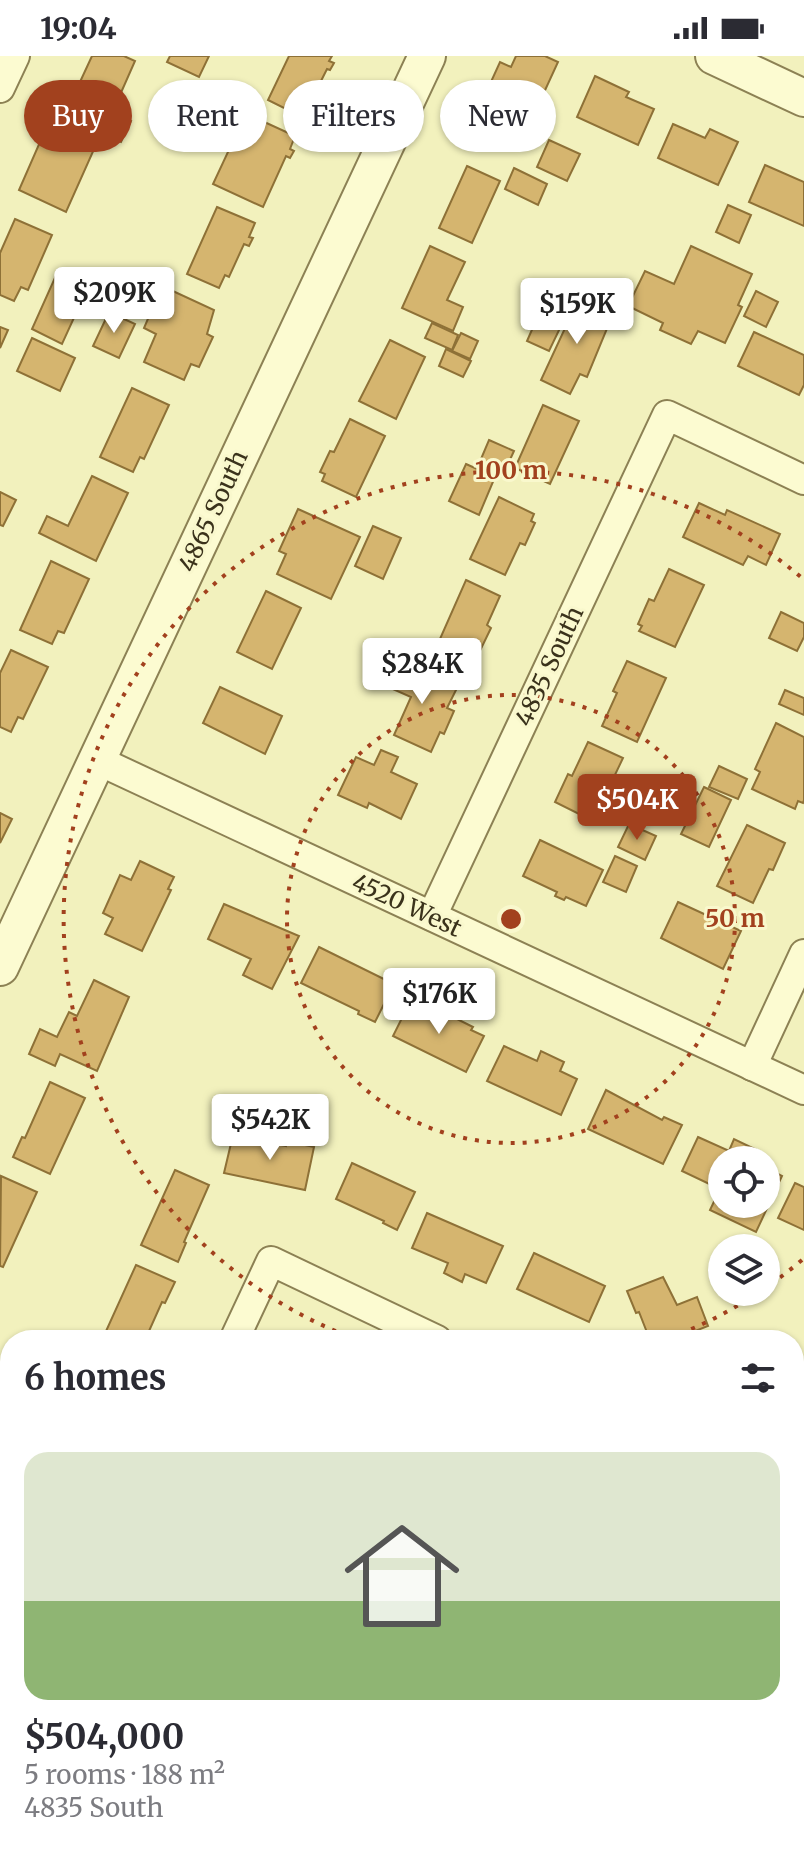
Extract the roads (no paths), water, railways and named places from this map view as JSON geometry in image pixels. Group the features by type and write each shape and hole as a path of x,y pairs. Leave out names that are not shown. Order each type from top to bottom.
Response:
{"street":[{"path":"0,88 15,56"},
{"name":"4865 South","path":"0,967 427,56"},
{"path":"714,56 804,98"},
{"name":"4835 South","path":"432,916 667,415 804,480"},
{"name":"4520 West","path":"97,760 804,1090"},
{"path":"752,1066 804,954"},
{"path":"239,1330 271,1261 416,1330"}]}
